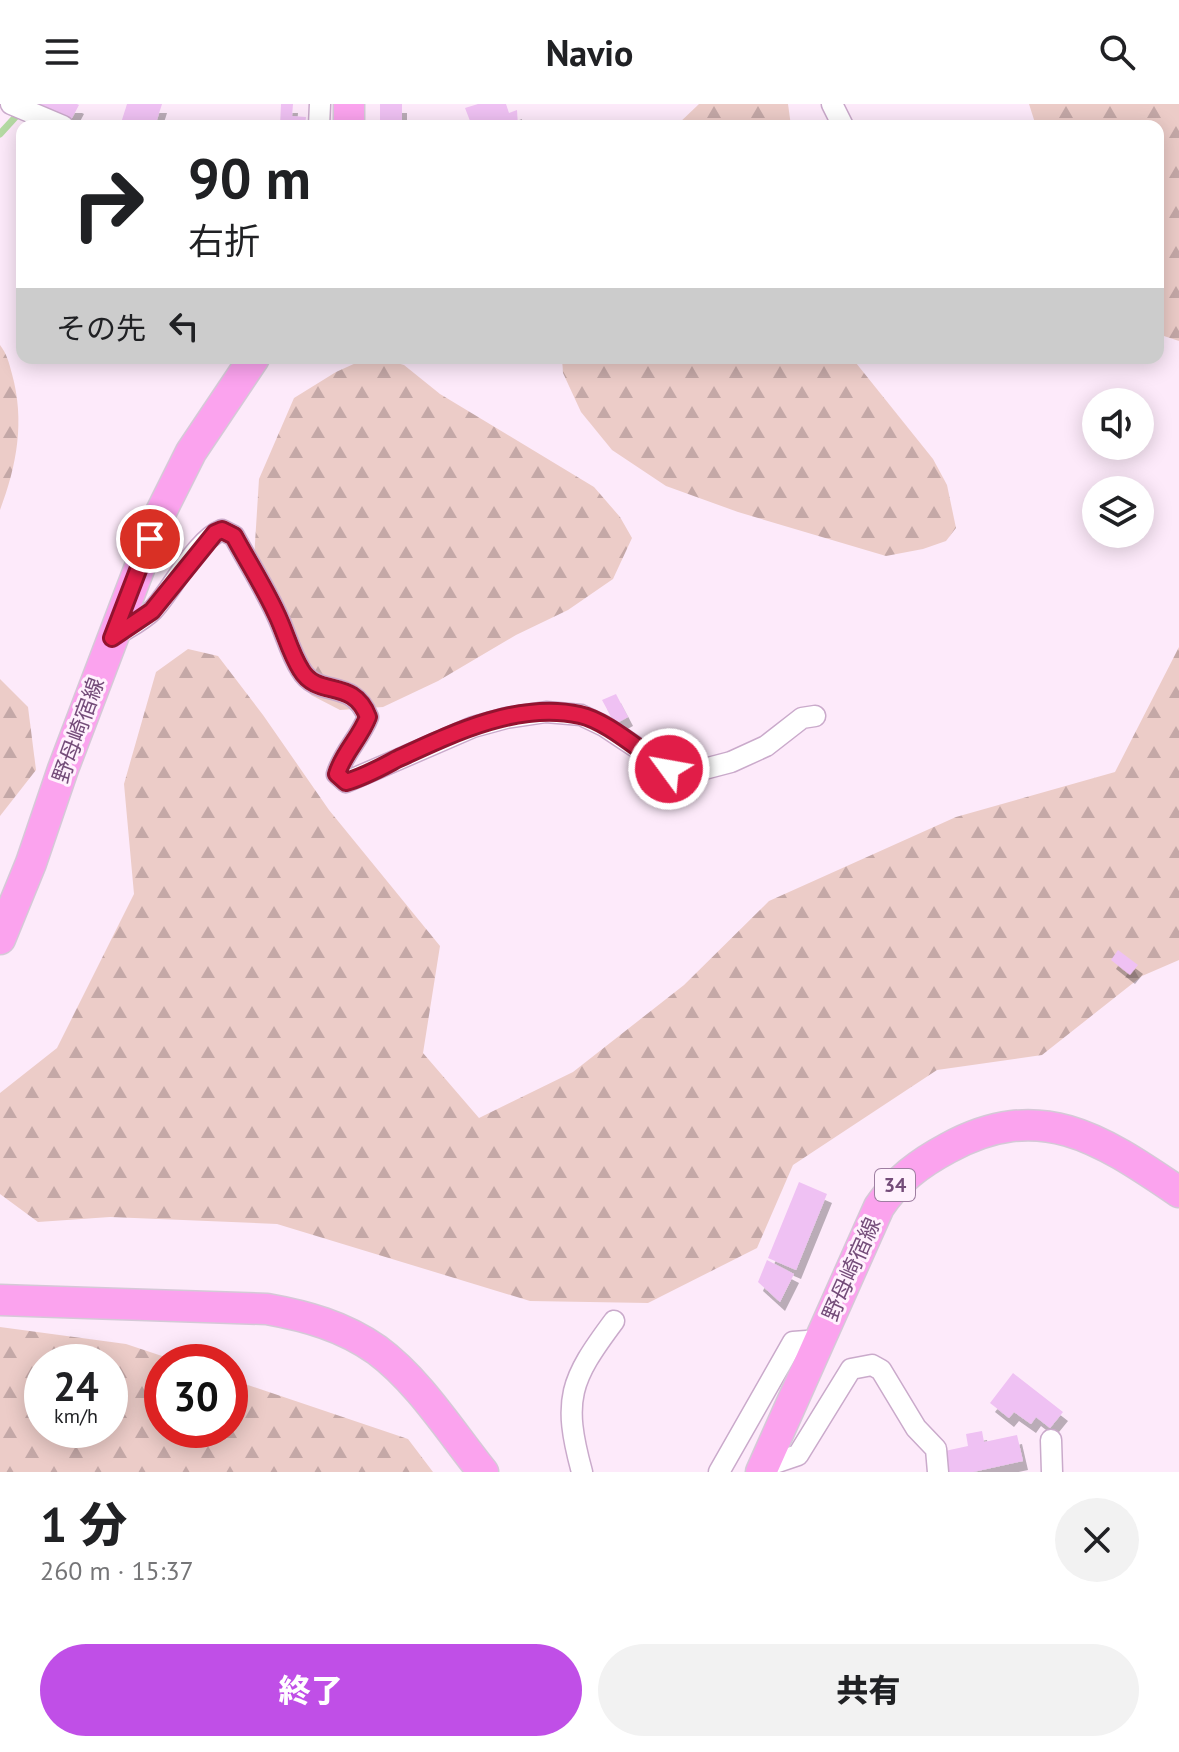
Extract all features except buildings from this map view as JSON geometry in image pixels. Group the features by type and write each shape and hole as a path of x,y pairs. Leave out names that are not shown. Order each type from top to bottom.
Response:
{"main road":[{"name":"野母崎宿線","path":"0,939 160,514 191,452 250,364"},
{"name":"野母崎宿線","path":"762,1470 879,1207 892,1188 931,1158 987,1130 1027,1126 1068,1130 1118,1152 1179,1192"},
{"path":"0,1300 267,1309 305,1316 339,1329 377,1350 408,1378 483,1472"}],"street":[{"path":"12,108 46,120"},
{"path":"112,638 152,611 204,544 222,530 234,536 275,610 301,672 314,683 351,694 362,702 368,717 363,732 340,762 337,774 346,782 473,727 546,712 581,715 604,726 669,769 689,773 743,757 766,746 802,718 815,716"},
{"path":"582,1472 571,1433 571,1405 577,1378 614,1321"},
{"path":"719,1472 793,1342 820,1340"},
{"path":"762,1470 798,1455 851,1369 872,1365 881,1370 916,1428 936,1449 938,1472"},
{"path":"1051,1440 1052,1472"}],"green space":[{"path":"699,104 788,104 790,120 682,120"},
{"path":"1029,104 1179,104 1179,341 1164,336 1164,120 1034,120"},
{"path":"0,345 16,391 18,426 15,460 0,510"},
{"path":"354,364 404,365 440,394 594,487 620,517 632,538 613,579 568,610 516,635 438,681 383,707 340,710 311,695 279,640 253,575 259,479 294,398"},
{"path":"562,364 857,364 933,459 947,485 956,528 946,541 886,556 738,512 666,486 612,450 581,412 563,373"},
{"path":"1179,647 1179,960 1142,976 1042,1055 937,1070 793,1165 757,1248 648,1303 530,1301 277,1224 110,1217 38,1222 0,1194 0,1093 57,1048 134,894 124,784 156,672 188,649 218,656 329,810 440,946 423,1053 479,1118 573,1072 684,985 769,901 956,817 1115,772"},
{"path":"0,679 28,707 36,770 0,816"},
{"path":"0,1327 126,1344 24,1344 24,1448 128,1448 128,1345 144,1350 144,1448 248,1448 248,1385 408,1439 433,1472 0,1472"}],"waterway":[{"path":"0,134 20,112"}],"route":[{"path":"150,539 112,638 152,611 215,533 222,530 234,536 275,610 301,672 314,683 351,694 362,702 368,717 363,732 340,762 337,774 346,782 473,727 546,712 581,715 604,726 669,769"}]}
